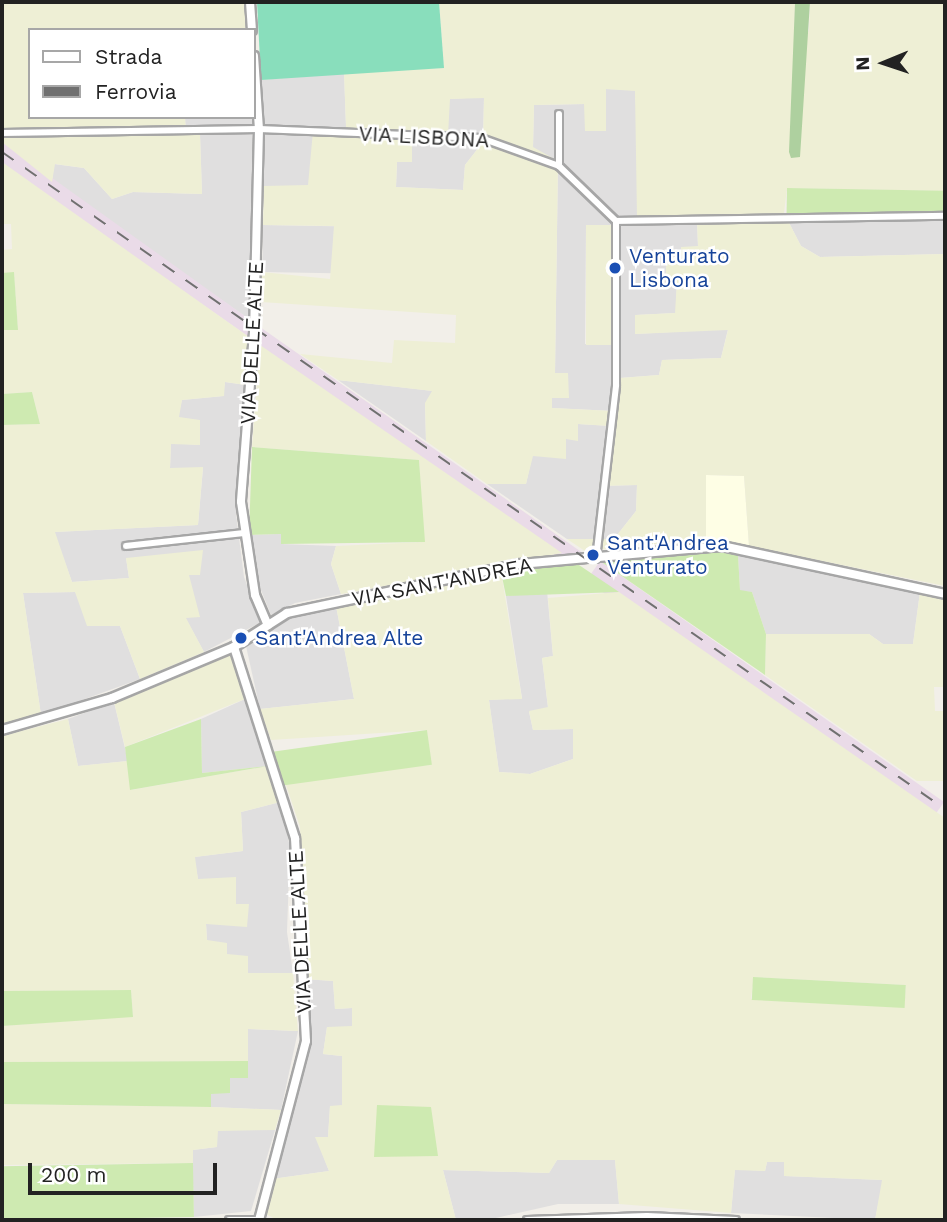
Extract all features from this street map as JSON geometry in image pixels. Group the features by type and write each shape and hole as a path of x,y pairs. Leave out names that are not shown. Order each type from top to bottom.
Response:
{"street":[{"path":"250,2 252,28"},
{"name":"VIA DELLE ALTE","path":"256,85 259,129 243,533 255,595 268,625"},
{"path":"559,114 559,166"},
{"name":"VIA LISBONA","path":"2,133 259,129 481,138 559,166 616,221"},
{"path":"596,559 616,385 616,221 945,216"},
{"path":"126,546 243,533"},
{"name":"VIA SANT'ANDREA","path":"2,730 58,718 234,647 287,613 520,564 722,546 945,594"},
{"name":"VIA DELLE ALTE","path":"234,647 295,838 306,1041 257,1220"},
{"path":"527,1220 648,1216 736,1220"},
{"path":"229,1220 257,1220"}],"shaded area":[{"path":"2,2 246,2 247,28 28,28 28,119 185,119 186,134 200,134 202,194 133,192 112,199 84,168 55,164 52,182 2,142"},
{"path":"439,2 795,2 794,68 809,30 810,2 945,2 945,191 787,188 784,213 801,246 820,257 945,254 945,586 749,546 744,476 706,475 706,539 585,551 567,539 614,539 636,511 637,485 599,486 610,426 578,424 578,441 566,439 566,459 533,456 526,484 487,484 426,441 425,403 432,391 338,380 300,354 392,363 394,340 455,343 456,315 261,302 262,272 330,279 334,226 263,225 264,186 308,185 313,131 346,127 344,72 444,68","holes":["606,89 635,91 637,218 697,221 698,246 681,247 682,262 666,262 666,282 677,280 675,313 635,315 635,334 728,330 721,358 662,360 659,375 620,378 613,411 552,408 552,398 569,398 568,373 555,373 558,161 533,147 534,105 584,104 585,131 606,131","484,98 483,142 465,165 463,190 396,187 397,162 412,162 412,135 448,135 450,99"]},
{"path":"344,72 346,127 308,186 264,186 261,80"},
{"path":"606,89 635,90 637,125 697,221 698,247 681,247 682,262 666,262 677,279 676,313 636,315 635,334 728,329 721,358 662,360 659,375 620,378 614,411 551,408 551,398 569,397 555,374 558,162 533,148 534,105 585,104 606,131","holes":["586,226 616,345 585,344"]},
{"path":"484,97 483,142 465,165 463,190 396,187 397,162 412,162 412,135 450,99"},
{"path":"185,119 253,119 249,319 52,182 54,164 84,168 112,199 133,192 202,194 200,135 186,134"},
{"path":"2,142 249,319 249,337 27,182 2,162"},
{"path":"2,162 249,337 246,385 225,382 224,396 182,400 179,417 200,420 200,445 171,444 170,468 203,467 198,525 55,532 72,582 129,578 126,558 203,550 200,575 189,575 200,617 186,618 204,652 140,679 120,626 87,626 75,592 23,593 41,715 2,724 2,425 40,424 32,392 2,394 2,330 18,329 14,273 2,273 2,250 12,249 11,224 2,224"},
{"path":"784,213 945,214 945,254 820,257 801,246"},
{"path":"263,225 334,226 333,273 262,272"},
{"path":"586,225 616,225 616,345 586,345"},
{"path":"260,327 584,554 573,568 250,342"},
{"path":"260,345 562,553 341,594 331,564 336,546 424,542 419,460 252,447"},
{"path":"338,380 433,391 425,404 426,441"},
{"path":"225,382 246,385 236,514 244,577 261,622 204,652 185,617 200,617 126,558 129,578 72,582 54,532 198,525 203,468 170,468 171,443 199,445 178,417 182,400 223,396"},
{"path":"578,424 611,426 599,486 637,485 636,511 614,539 567,539 487,484 526,484 532,456 566,439"},
{"path":"706,475 744,476 749,546 706,539"},
{"path":"281,534 281,544 336,546 331,564 341,594 295,603 271,615 255,575 249,535"},
{"path":"738,555 920,592 913,644 883,644 869,634 766,634 752,592 740,591"},
{"path":"600,561 944,802 930,822 586,581"},
{"path":"501,572 522,699 489,700 499,772 530,774 573,759 573,729 533,730 529,711 548,707 542,658 553,656 548,598 619,592 945,818 945,1220 875,1220 882,1180 784,1176 784,1162 767,1162 765,1171 735,1170 731,1213 619,1204 615,1160 557,1160 549,1173 443,1170 456,1220 277,1220 262,1212 272,1179 329,1171 315,1137 328,1137 330,1106 342,1105 342,1056 323,1054 327,1027 352,1026 352,1008 335,1009 333,981 305,979 300,827 283,776 431,765 427,730 271,740 260,709 354,699 336,606","holes":["754,977 906,985 904,1007 751,999"]},
{"path":"547,591 553,656 542,658 548,708 529,712 533,730 573,729 573,759 530,774 499,772 489,700 522,698 506,596"},
{"path":"75,592 120,626 140,679 41,715 23,593"},
{"path":"920,592 945,598 945,687 934,687 935,711 945,711 945,781 917,781 765,675 766,634 869,634 883,644 913,644"},
{"path":"336,606 354,699 260,709 246,646 293,615"},
{"path":"233,651 245,699 125,747 114,702"},
{"path":"245,699 268,766 202,773 201,719"},
{"path":"114,702 128,761 78,766 68,719"},
{"path":"68,719 78,766 128,761 131,790 268,766 280,802 241,812 243,851 195,857 198,879 236,877 236,904 249,904 247,927 206,924 207,940 227,943 227,954 248,956 248,973 293,973 298,1031 248,1029 248,1061 2,1062 2,1026 133,1016 131,990 2,991 2,736"},
{"path":"280,802 290,847 287,932 293,973 248,973 207,940 206,924 249,904 236,904 198,879 194,857 243,851 241,812"},
{"path":"305,979 333,981 335,1009 352,1008 352,1027 327,1027 323,1054 342,1056 342,1106 330,1106 328,1137 316,1137 329,1171 272,1179 307,1059"},
{"path":"248,1029 298,1031 281,1110 211,1107 211,1094 230,1078 247,1078"},
{"path":"2,1104 281,1110 275,1130 218,1131 217,1147 193,1150 193,1163 2,1165"},
{"path":"217,1130 275,1130 251,1211 194,1217 192,1150 217,1147"},
{"path":"557,1160 615,1160 619,1204 558,1204 487,1220 456,1220 443,1170 549,1173"},
{"path":"767,1162 784,1162 785,1176 883,1180 875,1220 731,1213 735,1169 765,1171"}],"green space":[{"path":"257,2 439,2 444,68 261,80"},
{"path":"782,2 810,2 800,157 791,158 789,152 795,3"},
{"path":"787,188 945,191 945,216 787,213"},
{"path":"14,272 18,330 2,330 2,273"},
{"path":"32,392 40,424 2,425 2,394"},
{"path":"252,447 419,460 425,542 281,544 281,534 249,535"},
{"path":"705,550 738,555 740,590 752,592 766,634 765,675 600,561"},
{"path":"576,563 619,592 506,596 501,572"},
{"path":"201,719 202,773 268,766 130,790 125,747"},
{"path":"427,730 432,765 277,786 273,752"},
{"path":"753,977 906,985 905,1008 752,1000"},
{"path":"131,990 133,1017 2,1026 2,991"},
{"path":"248,1061 248,1078 230,1078 230,1093 211,1094 211,1107 2,1104 2,1062"},
{"path":"377,1105 431,1107 438,1156 374,1157"},
{"path":"193,1163 194,1217 3,1220 2,1166"}],"railway":[{"path":"2,152 945,809"}],"place":[{"name":"Venturato Lisbona","path":"615,268"},
{"name":"Sant'Andrea Venturato","path":"593,555"},
{"name":"Sant'Andrea Alte","path":"241,638"}]}
